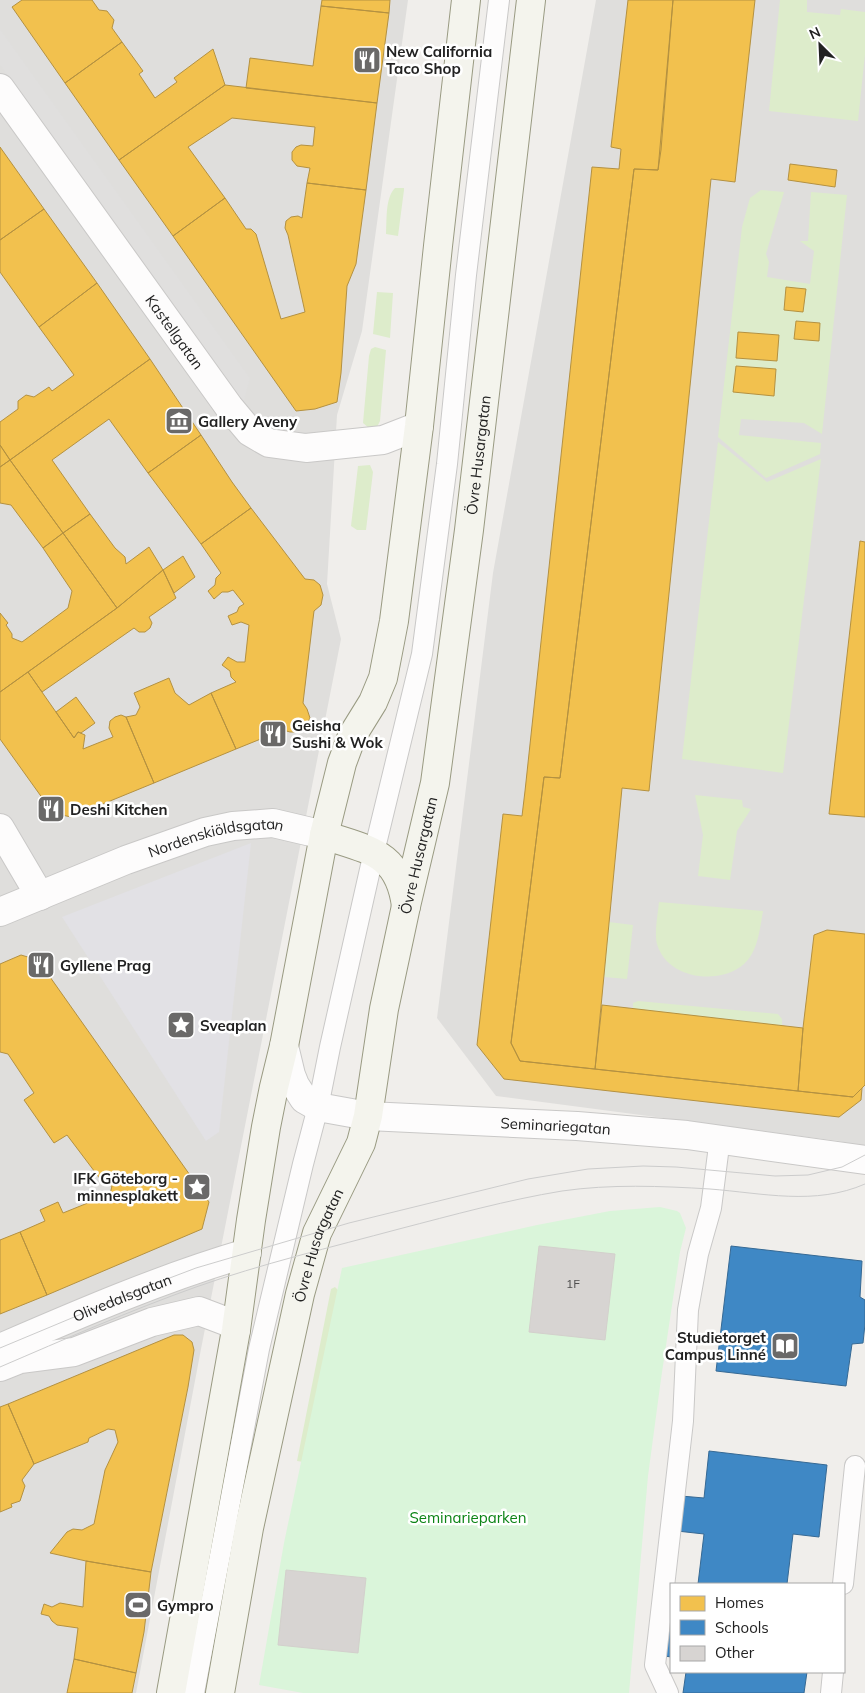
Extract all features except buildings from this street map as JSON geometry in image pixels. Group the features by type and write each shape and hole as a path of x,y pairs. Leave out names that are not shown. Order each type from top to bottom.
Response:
{"main road":[{"path":"170,1693 236,1330 266,1128 284,1046 324,835 342,763 352,736 373,702 382,678 394,621 419,426 466,0"},
{"name":"Övre Husargatan","path":"220,1693 249,1528 300,1294 318,1233 361,1143 368,1116 384,1009 435,783 470,530 531,0"},
{"name":"Nordenskiöldsgatan","path":"324,835 374,852 386,860 397,875 406,906"}],"street":[{"name":"Kastellgatan","path":"0,88 229,407 250,432 269,443 306,448 383,440 419,426"},
{"name":"Nordenskiöldsgatan","path":"0,912 126,860 205,832 232,826 273,823 324,835"},
{"path":"0,828 40,896"},
{"name":"Seminariegatan","path":"284,1046 295,1085 304,1099 318,1107 368,1116 577,1126 720,1138 865,1160"},
{"name":"Olivedalsgatan","path":"0,1348 146,1286 196,1268 247,1253"},
{"path":"0,1367 20,1358 74,1352 152,1322 199,1311 228,1322 236,1330"}],"lane":[{"path":"194,1693 259,1349 318,1107 374,852 423,644 447,464 466,276 499,0"},
{"path":"668,1693 655,1665 682,1421 688,1310 698,1254 711,1208 720,1138"},
{"path":"843,1583 855,1466"},
{"path":"831,1693 833,1673"}],"shaded area":[{"path":"0,0 408,0 362,331 337,415 327,584 341,639 201,1349 136,1693 0,1693"},
{"path":"596,0 865,0 865,1147 839,1141 496,1096 437,1018 493,573"},
{"path":"0,29 250,378 242,408 0,65"},
{"name":"Sveaplan","path":"251,843 219,1132 206,1141 62,917"}],"green space":[{"path":"780,0 807,0 807,12 840,15 841,9 865,12 865,54 858,121 769,111"},
{"path":"395,188 404,188 398,236 386,234 388,203"},
{"path":"761,190 784,192 766,254 769,262 767,277 810,284 814,251 800,241 808,241 811,192 847,195 822,434 804,423 741,419 739,435 821,443 820,454 766,478 718,437 742,227 750,198"},
{"path":"377,292 393,293 390,338 373,334"},
{"path":"375,347 386,350 380,421 377,427 370,429 363,423 369,356 371,349"},
{"path":"718,442 767,482 821,459 783,773 682,759"},
{"path":"370,465 373,472 366,530 357,530 351,526 358,466"},
{"path":"695,795 742,800 743,807 751,809 737,831 730,880 698,876 703,835"},
{"path":"659,902 763,911 758,939 749,959 733,971 721,975 708,977 682,972 671,965 663,956 657,944 656,929"},
{"path":"609,922 633,925 627,979 604,977"},
{"path":"638,1001 778,1014 782,1019 782,1026 633,1009 633,1003"},
{"name":"Seminarieparken","path":"660,1207 680,1213 686,1228 680,1252 648,1476 629,1693 303,1693 259,1685 284,1543 342,1268 537,1225 610,1211"},
{"path":"335,1287 343,1295 324,1465 297,1461 331,1289"}],"tram line":[{"path":"0,1348 196,1268 349,1223 528,1179 588,1169 643,1166 775,1176 808,1175 842,1167 865,1155"},
{"path":"0,1367 122,1315 221,1279 322,1249 521,1199 562,1191 598,1187 636,1186 808,1196 827,1195 865,1184"}],"place":[{"name":"New California Taco Shop","path":"367,60"},
{"name":"Gallery Aveny","path":"179,421"},
{"name":"Geisha Sushi & Wok","path":"273,734"},
{"name":"Deshi Kitchen","path":"51,809"},
{"name":"Gyllene Prag","path":"41,965"},
{"name":"Sveaplan","path":"181,1025"},
{"name":"IFK Göteborg - minnesplakett","path":"197,1187"},
{"name":"Studietorget Campus Linné","path":"785,1346"},
{"name":"Gympro","path":"138,1605"}]}
